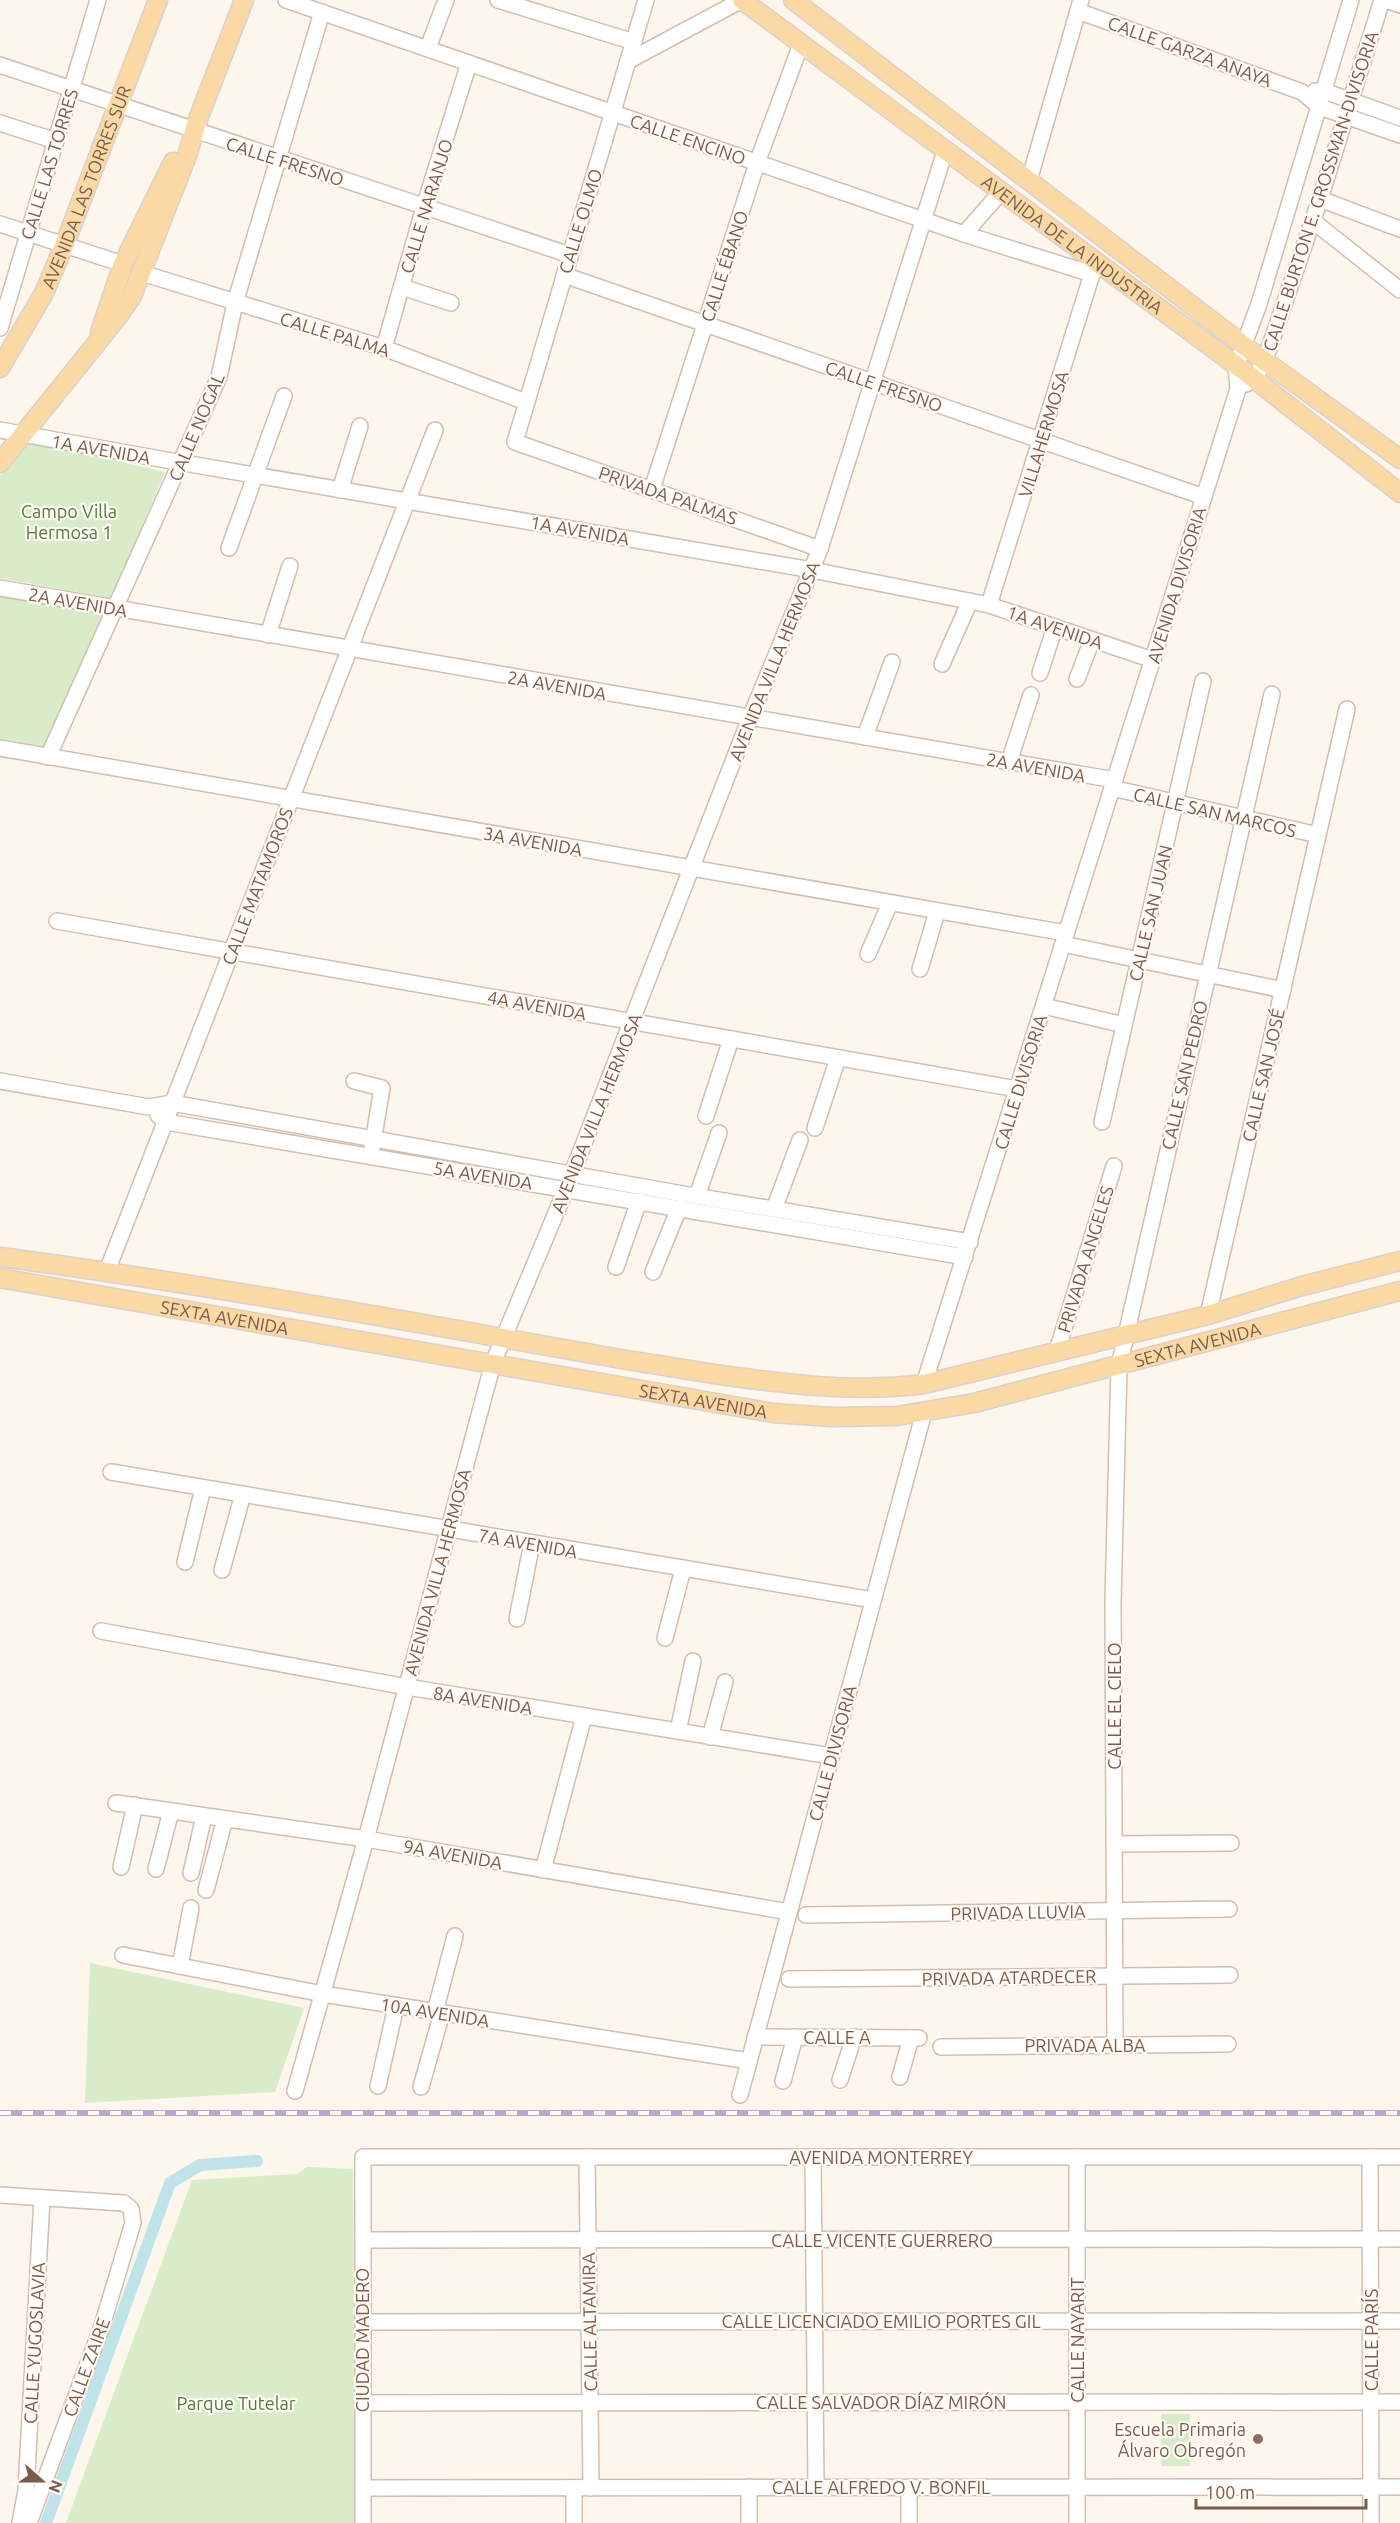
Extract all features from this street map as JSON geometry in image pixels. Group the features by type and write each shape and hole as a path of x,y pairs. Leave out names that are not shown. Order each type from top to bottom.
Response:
{"main road":[{"name":"AVENIDA LAS TORRES SUR","path":"0,368 44,292 64,246 158,0"},
{"path":"0,463 126,305 142,273 194,128 244,0"},
{"name":"AVENIDA DE LA INDUSTRIA","path":"742,0 1001,192 1095,269 1254,379 1400,493"},
{"name":"AVENIDA DE LA INDUSTRIA","path":"793,0 1245,346 1400,459"},
{"path":"95,344 123,264 194,128"},
{"path":"945,151 966,143 984,146"},
{"name":"SEXTA AVENIDA","path":"0,1257 107,1271 647,1364 779,1384 841,1389 893,1388 924,1384 1208,1315 1302,1286 1400,1261"},
{"name":"SEXTA AVENIDA","path":"0,1278 773,1413 867,1416 897,1416 974,1404 1400,1291"}],"street":[{"name":"CALLE LAS TORRES","path":"0,328 98,0"},
{"name":"CALLE ENCINO","path":"286,0 964,234 1095,269"},
{"path":"428,48 446,0"},
{"path":"498,0 634,42"},
{"name":"CALLE OLMO","path":"515,442 646,0"},
{"path":"628,61 742,0"},
{"name":"CALLE BURTON E. GROSSMAN-DIVISORIA","path":"1236,366 1245,346 1351,0"},
{"name":"CALLE BURTON E. GROSSMAN-DIVISORIA","path":"1254,379 1265,360 1313,221 1382,0"},
{"path":"1386,0 1400,5"},
{"path":"1029,180 1080,5"},
{"name":"CALLE GARZA ANAYA","path":"1080,5 1302,92 1320,107"},
{"name":"CALLE NOGAL","path":"48,757 221,370 236,303 322,12"},
{"name":"CALLE ÉBANO","path":"652,489 757,163 801,44"},
{"name":"CALLE NARANJO","path":"384,348 424,207 469,63"},
{"name":"CALLE FRESNO","path":"0,65 570,255"},
{"path":"1324,91 1400,117"},
{"name":"CALLE GARZA ANAYA","path":"1302,92 1324,91"},
{"path":"1320,107 1400,135"},
{"path":"0,123 56,141"},
{"name":"AVENIDA VILLA HERMOSA","path":"295,2091 366,1839 493,1363 569,1182 750,718 820,549 945,151"},
{"path":"964,234 1001,192"},
{"path":"1320,199 1400,229"},
{"path":"1313,221 1400,290"},
{"path":"0,224 123,264"},
{"name":"VILLAHERMOSA","path":"989,604 1095,269"},
{"name":"CALLE PALMA","path":"142,273 384,348 526,402"},
{"name":"CALLE FRESNO","path":"564,276 1204,496"},
{"path":"402,287 451,303"},
{"name":"AVENIDA DIVISORIA","path":"1114,784 1238,389 1236,366"},
{"path":"1238,389 1254,379"},
{"path":"229,549 284,396"},
{"path":"340,490 360,426"},
{"name":"1A AVENIDA","path":"0,429 181,463 812,570 989,604 1153,660"},
{"name":"CALLE MATAMOROS","path":"107,1271 435,430"},
{"name":"PRIVADA PALMAS","path":"515,442 820,549"},
{"path":"268,635 290,566"},
{"name":"2A AVENIDA","path":"0,588 1009,762 1114,784"},
{"path":"942,664 970,601"},
{"path":"1040,673 1055,627"},
{"path":"1077,679 1092,640"},
{"path":"865,738 892,662"},
{"name":"CALLE SAN JUAN","path":"1102,1122 1203,681"},
{"name":"CALLE SAN PEDRO","path":"1119,1366 1124,1334 1272,694"},
{"path":"1009,762 1031,695"},
{"name":"CALLE SAN JOSÉ","path":"1208,1315 1347,709"},
{"name":"3A AVENIDA","path":"0,748 890,903 1065,938 1139,960 1283,990"},
{"name":"CALLE SAN MARCOS","path":"1114,784 1175,802 1318,835"},
{"name":"CALLE DIVISORIA","path":"924,1384 1114,784"},
{"path":"868,954 890,903"},
{"path":"920,969 937,912"},
{"name":"4A AVENIDA","path":"57,921 1017,1089"},
{"path":"1044,1006 1124,1025"},
{"path":"706,1116 731,1039"},
{"path":"815,1128 838,1058"},
{"name":"5A AVENIDA","path":"0,1081 149,1107 172,1103 374,1139 569,1182 639,1201 679,1208 764,1212"},
{"path":"354,1082 382,1088 370,1156"},
{"path":"149,1107 166,1122"},
{"name":"5A AVENIDA","path":"166,1122 370,1156 697,1196 827,1225 967,1249"},
{"path":"697,1196 718,1133"},
{"path":"764,1212 800,1140"},
{"name":"PRIVADA ANGELES","path":"1057,1351 1114,1166"},
{"path":"616,1267 639,1201"},
{"path":"653,1272 679,1208"},
{"name":"CALLE EL CIELO","path":"1115,2045 1113,1601 1119,1366"},
{"name":"CALLE DIVISORIA","path":"740,2095 924,1412"},
{"name":"7A AVENIDA","path":"111,1472 873,1600"},
{"path":"185,1562 203,1488"},
{"path":"222,1570 243,1494"},
{"path":"517,1619 532,1543"},
{"path":"666,1638 683,1569"},
{"name":"8A AVENIDA","path":"101,1630 407,1687 831,1756"},
{"path":"678,1731 693,1661"},
{"path":"710,1737 725,1682"},
{"path":"543,1870 584,1716"},
{"name":"9A AVENIDA","path":"116,1803 366,1839 789,1912"},
{"path":"121,1867 135,1805"},
{"path":"156,1869 171,1811"},
{"path":"191,1873 204,1815"},
{"path":"206,1890 225,1819"},
{"path":"1114,1844 1231,1843"},
{"path":"180,1966 191,1908"},
{"name":"PRIVADA LLUVIA","path":"806,1915 1229,1909"},
{"path":"421,2087 454,1936"},
{"name":"10A AVENIDA","path":"123,1955 323,1994 749,2061"},
{"name":"PRIVADA ATARDECER","path":"789,1979 1230,1975"},
{"path":"378,2086 396,2006"},
{"name":"CALLE A","path":"755,2037 915,2038 900,2077"},
{"path":"783,2081 795,2037"},
{"path":"840,2080 854,2037"},
{"name":"PRIVADA ALBA","path":"941,2047 1228,2044"},
{"name":"AVENIDA MONTERREY","path":"363,2157 1400,2157"},
{"name":"CIUDAD MADERO","path":"363,2157 363,2523"},
{"name":"CALLE ALTAMIRA","path":"586,2157 591,2488"},
{"path":"813,2157 816,2487"},
{"name":"CALLE NAYARIT","path":"1077,2157 1077,2523"},
{"name":"CALLE PARÍS","path":"1370,2157 1371,2523"},
{"path":"0,2195 42,2198"},
{"name":"CALLE ZAIRE","path":"29,2523 102,2326 133,2223 131,2209 124,2203 42,2198"},
{"name":"CALLE YUGOSLAVIA","path":"20,2523 26,2490 42,2198"},
{"name":"CALLE VICENTE GUERRERO","path":"363,2240 1400,2239"},
{"name":"CALLE LICENCIADO EMILIO PORTES GIL","path":"363,2322 1400,2321"},
{"name":"CALLE SALVADOR DÍAZ MIRÓN","path":"362,2403 1400,2402"},
{"path":"749,2487 749,2523"},
{"path":"909,2487 909,2523"},
{"name":"CALLE ALFREDO V. BONFIL","path":"363,2488 1400,2487"},
{"path":"574,2488 574,2523"}],"green space":[{"name":"Campo Villa Hermosa 1","path":"26,440 165,472 111,598 0,578 0,476"},
{"path":"0,594 105,611 42,752 0,746"},
{"path":"90,1963 304,2008 275,2092 85,2103"},
{"name":"Parque Tutelar","path":"307,2167 353,2169 356,2523 66,2523 192,2180 297,2174"},
{"path":"1161,2414 1190,2414 1190,2466 1161,2466"}],"waterway":[{"path":"46,2523 170,2183 200,2165 257,2161"}],"railway":[{"path":"0,2113 1400,2113"}],"place":[{"name":"Escuela Primaria Álvaro Obregón","path":"1258,2439"}]}
